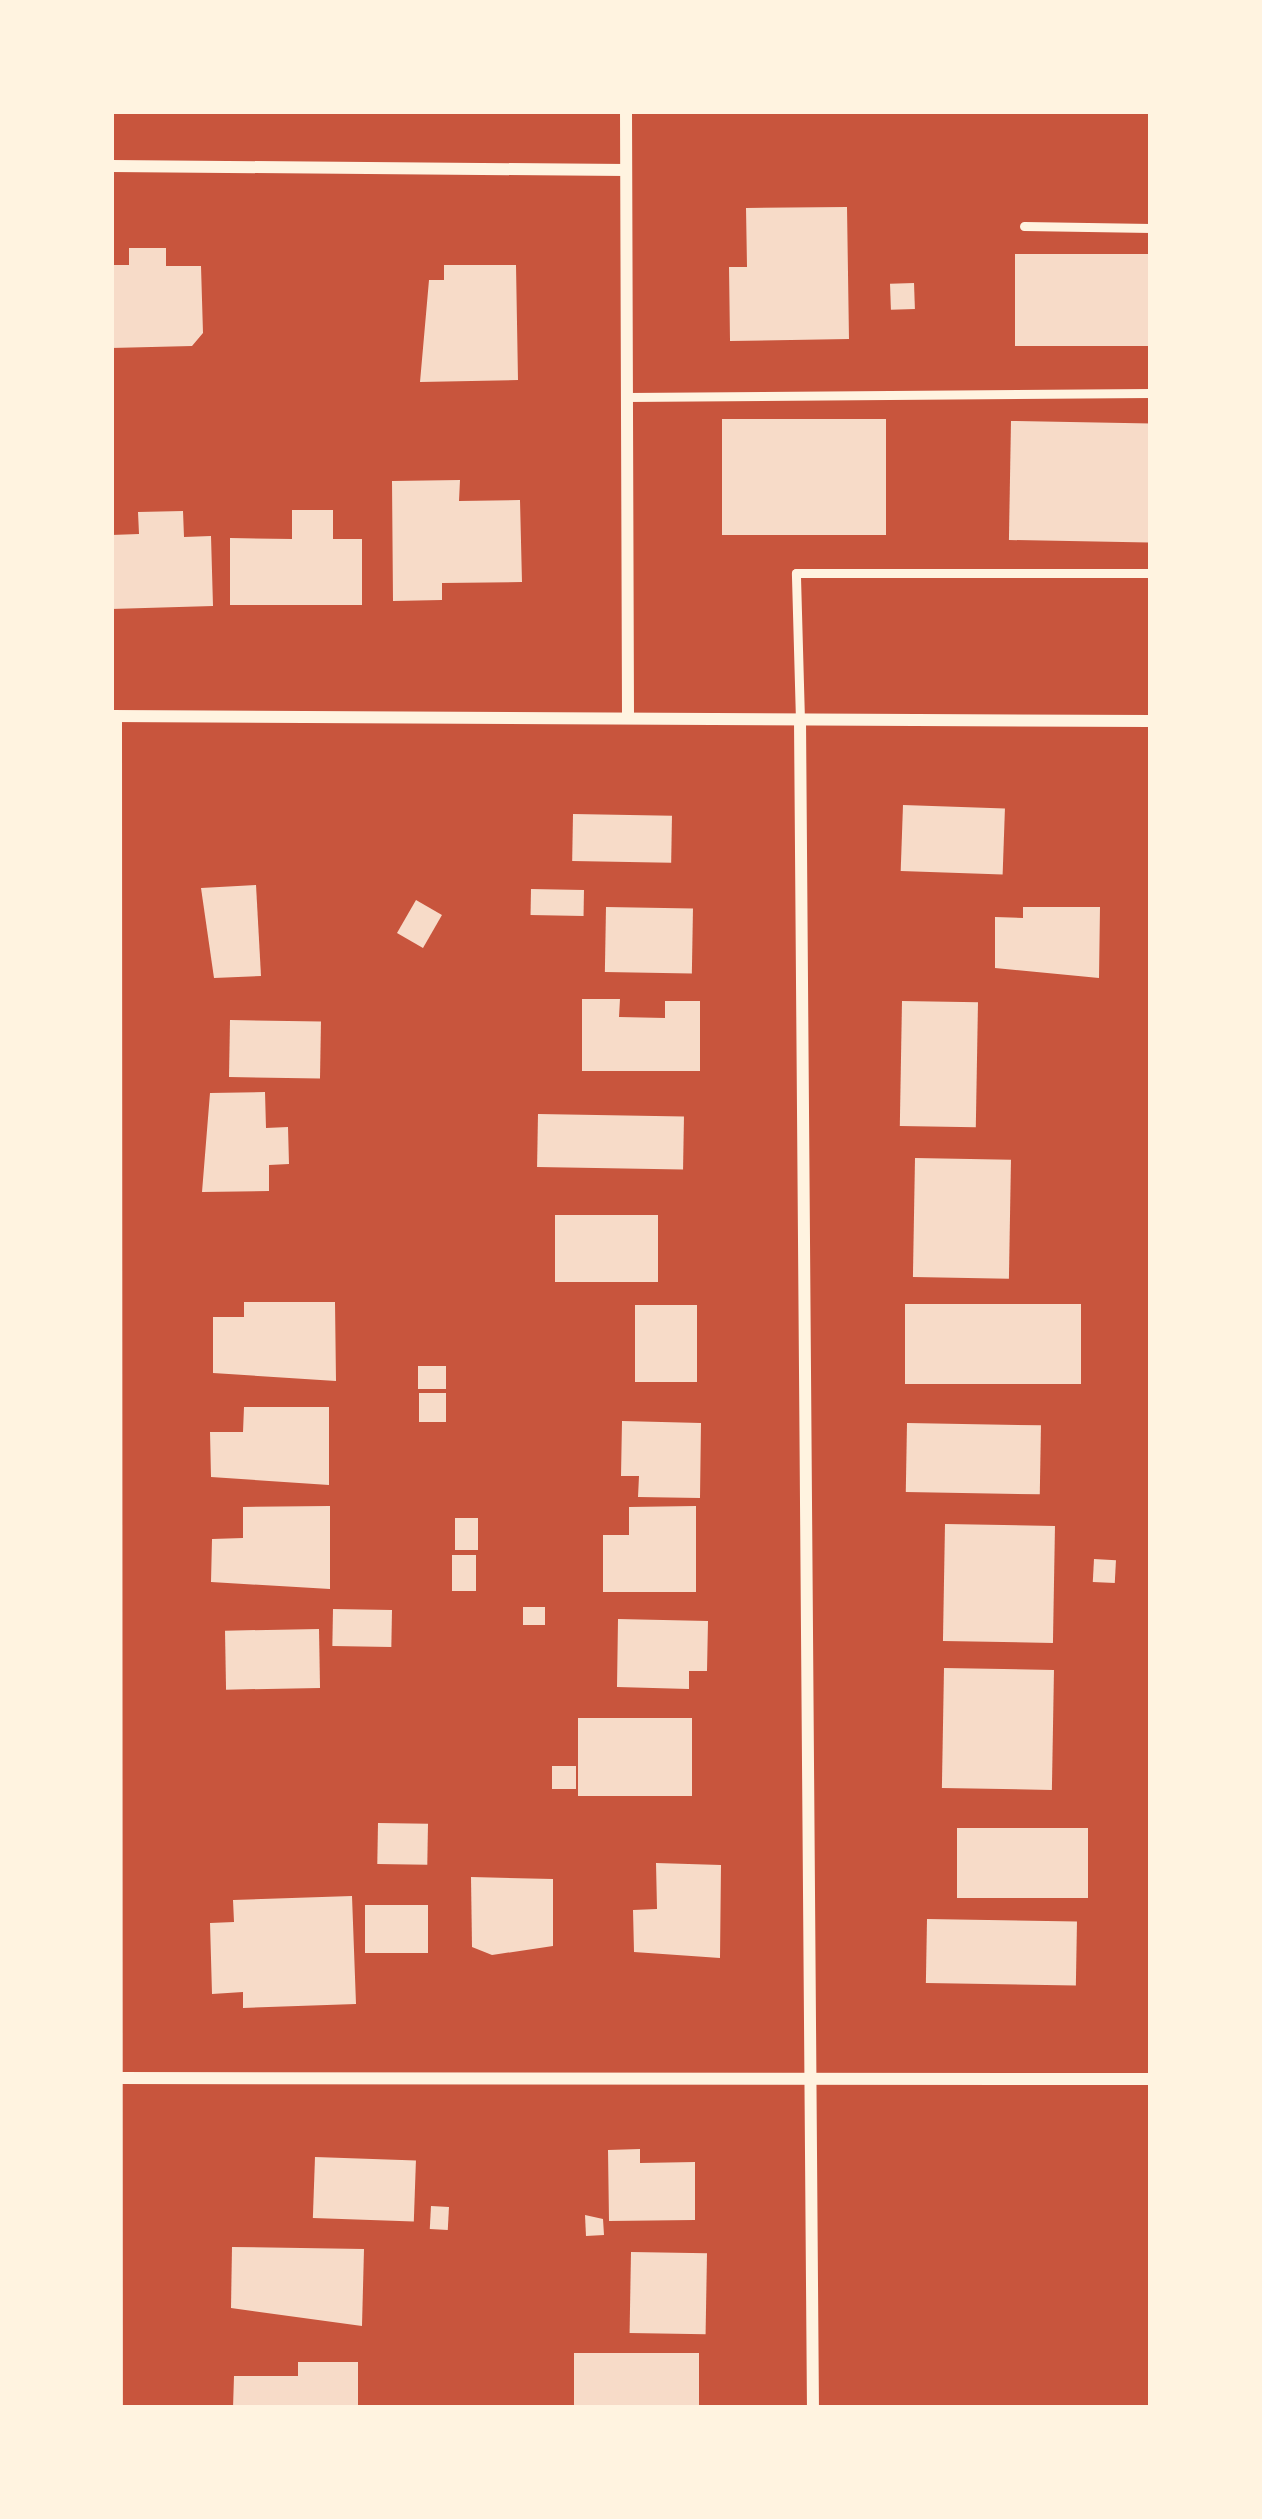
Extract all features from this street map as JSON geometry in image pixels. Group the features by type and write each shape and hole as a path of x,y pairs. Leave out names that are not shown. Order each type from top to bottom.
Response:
{"street":[{"path":"626,111 628,718"},
{"path":"111,166 626,170"},
{"path":"117,2408 113,716 1151,721"},
{"path":"800,720 813,2408"},
{"path":"114,2078 1151,2079"}],"lane":[{"path":"1024,226 1151,227"},
{"path":"627,398 1151,393"},
{"path":"800,720 796,573 1151,573"}],"building":[{"path":"847,207 849,339 730,341 729,267 747,267 746,208"},
{"path":"129,248 166,248 166,266 201,266 203,333 192,346 111,348 111,265 129,265"},
{"path":"1015,254 1151,254 1151,346 1015,346"},
{"path":"444,265 516,265 518,380 420,382 429,280 444,280"},
{"path":"914,283 915,309 891,310 890,284"},
{"path":"722,419 886,419 886,535 722,535"},
{"path":"1011,421 1151,423 1149,542 1009,540"},
{"path":"460,480 459,501 520,500 522,582 442,583 442,600 393,601 392,481"},
{"path":"292,510 333,510 333,539 362,539 362,605 230,605 230,538 292,539"},
{"path":"183,511 184,537 211,536 213,606 111,609 111,535 139,534 138,512"},
{"path":"903,805 1005,809 1003,875 901,871"},
{"path":"573,814 672,816 671,863 572,861"},
{"path":"256,885 261,976 214,978 201,888"},
{"path":"531,889 584,890 584,916 531,915"},
{"path":"416,900 442,915 423,948 397,933"},
{"path":"606,907 693,909 692,974 605,972"},
{"path":"1023,907 1100,907 1099,978 995,968 995,917 1023,918"},
{"path":"582,999 620,999 619,1017 665,1018 665,1001 700,1001 700,1071 582,1071"},
{"path":"902,1001 978,1002 976,1127 900,1126"},
{"path":"230,1020 321,1022 320,1079 229,1077"},
{"path":"265,1092 266,1128 288,1127 289,1164 269,1165 269,1191 202,1192 210,1093"},
{"path":"538,1114 684,1117 683,1170 537,1167"},
{"path":"915,1158 1011,1160 1009,1279 913,1277"},
{"path":"555,1215 658,1215 658,1282 555,1282"},
{"path":"244,1302 335,1302 336,1381 213,1373 213,1317 244,1317"},
{"path":"905,1304 1081,1304 1081,1384 905,1384"},
{"path":"635,1305 697,1305 697,1382 635,1382"},
{"path":"418,1366 446,1366 446,1389 418,1389"},
{"path":"419,1393 446,1393 446,1422 419,1422"},
{"path":"244,1407 329,1407 329,1485 211,1477 210,1432 243,1432"},
{"path":"622,1421 701,1423 700,1498 638,1497 639,1476 621,1476"},
{"path":"907,1423 1041,1425 1040,1494 906,1492"},
{"path":"330,1506 330,1589 211,1582 212,1539 243,1538 243,1507"},
{"path":"696,1506 696,1592 603,1592 603,1535 629,1535 629,1507"},
{"path":"455,1518 478,1518 478,1550 455,1550"},
{"path":"945,1524 1055,1526 1053,1643 943,1641"},
{"path":"452,1555 476,1555 476,1591 452,1591"},
{"path":"1094,1559 1116,1560 1115,1583 1093,1582"},
{"path":"523,1607 545,1607 545,1625 523,1625"},
{"path":"333,1609 392,1610 391,1647 332,1646"},
{"path":"618,1619 708,1621 707,1671 689,1671 689,1689 617,1687"},
{"path":"319,1629 320,1688 226,1690 225,1631"},
{"path":"944,1668 1054,1670 1052,1790 942,1788"},
{"path":"578,1718 692,1718 692,1796 578,1796"},
{"path":"552,1766 576,1766 576,1789 552,1789"},
{"path":"378,1823 428,1824 427,1865 377,1864"},
{"path":"957,1828 1088,1828 1088,1898 957,1898"},
{"path":"656,1863 721,1865 720,1958 634,1952 633,1910 657,1909"},
{"path":"471,1877 553,1879 553,1946 492,1955 472,1947"},
{"path":"352,1896 356,2004 243,2008 243,1992 212,1994 210,1923 234,1922 233,1900"},
{"path":"365,1905 428,1905 428,1953 365,1953"},
{"path":"927,1919 1077,1922 1076,1986 926,1983"},
{"path":"640,2149 640,2163 695,2162 695,2220 609,2221 608,2150"},
{"path":"315,2157 416,2161 414,2221 313,2218"},
{"path":"431,2206 449,2207 448,2230 430,2229"},
{"path":"585,2215 603,2219 604,2235 586,2236"},
{"path":"232,2247 364,2249 362,2326 231,2308"},
{"path":"631,2252 707,2253 706,2334 630,2333"},
{"path":"574,2353 699,2353 699,2408 574,2408"},
{"path":"298,2362 358,2362 358,2408 233,2408 234,2376 298,2376"}]}
